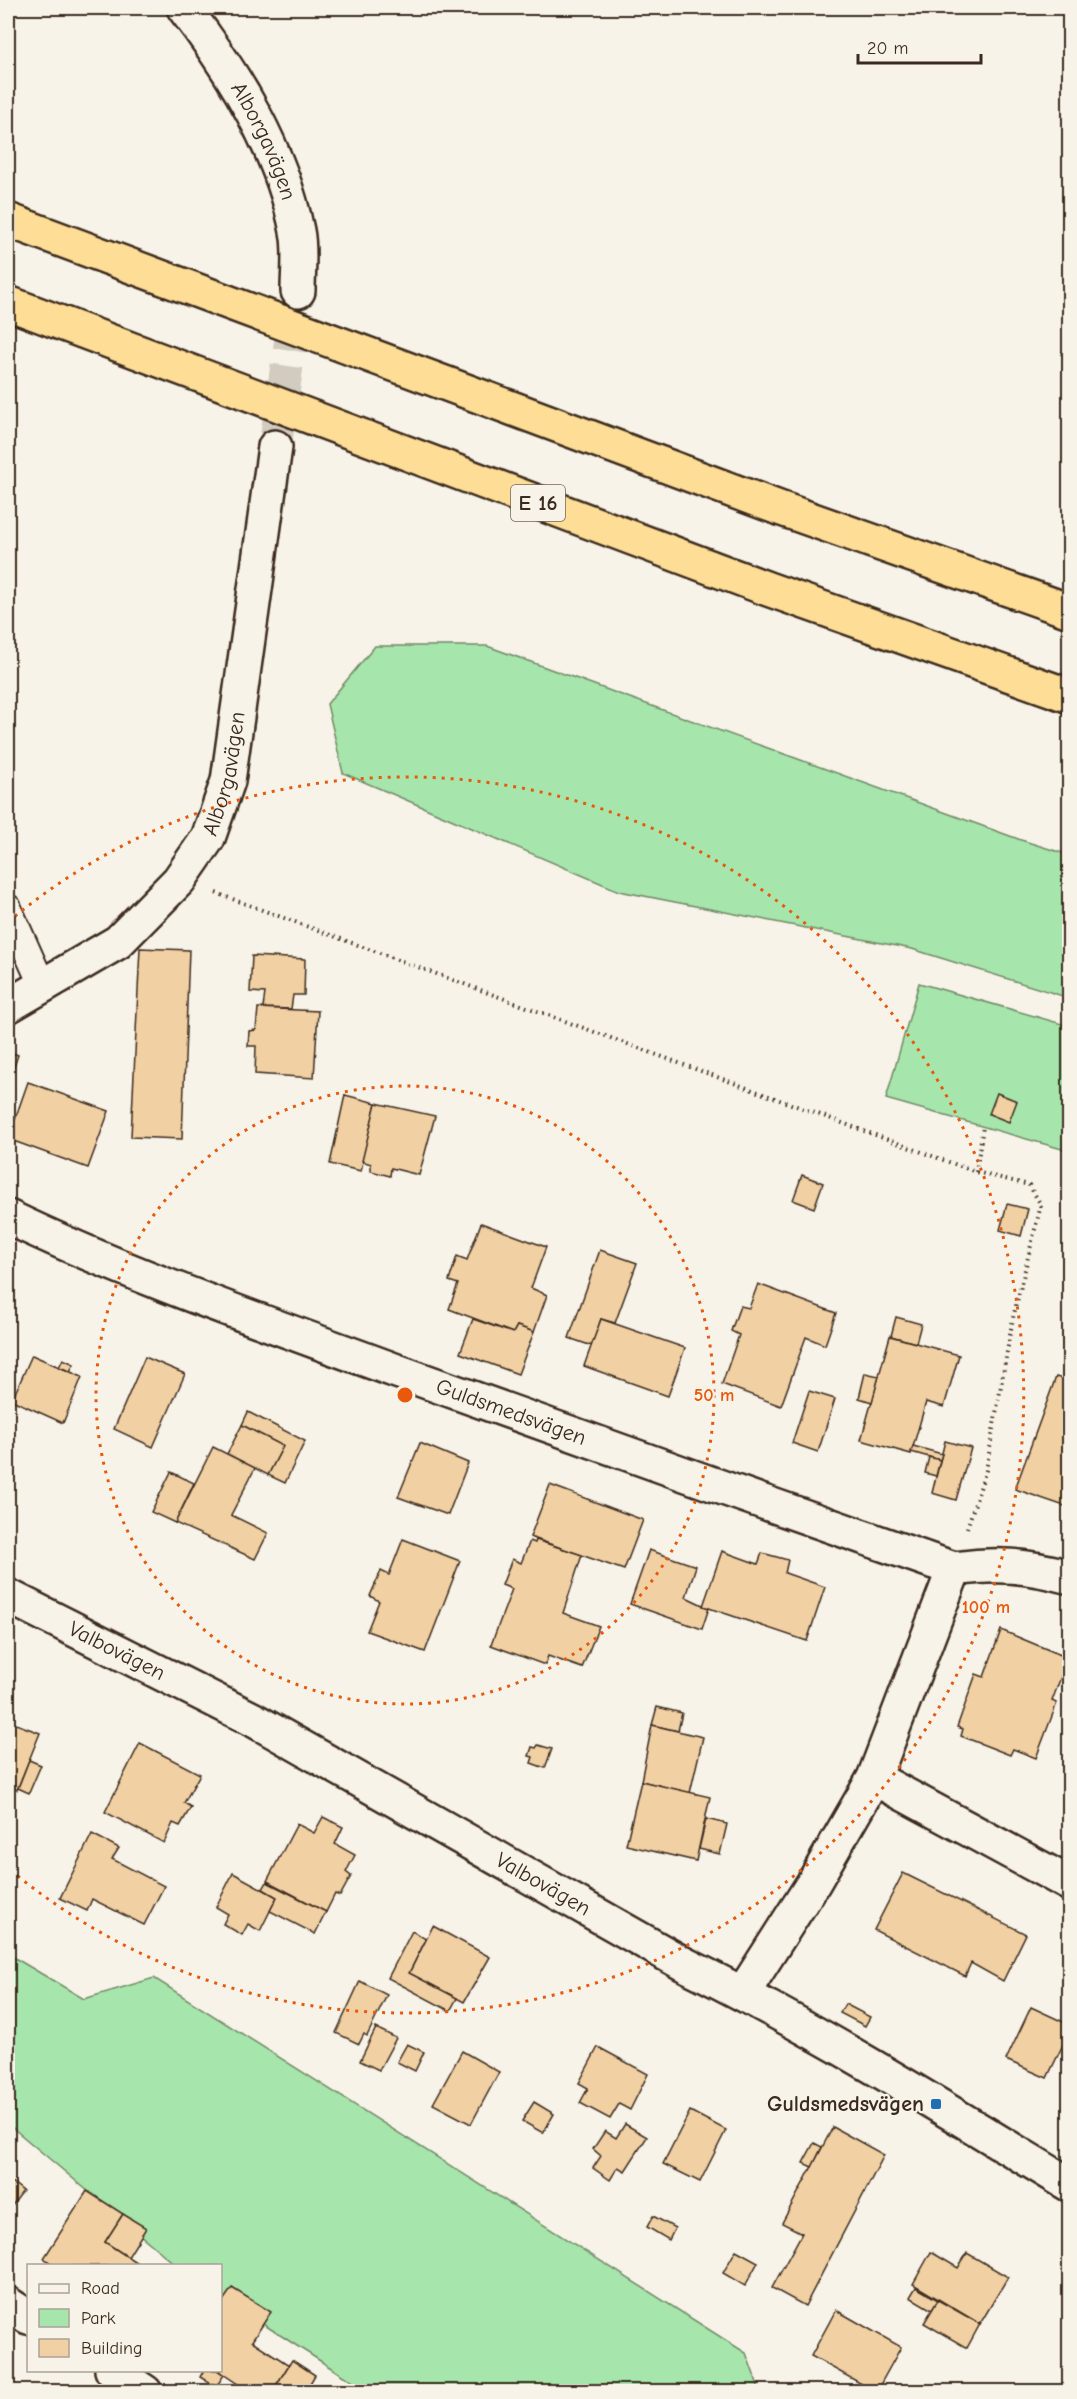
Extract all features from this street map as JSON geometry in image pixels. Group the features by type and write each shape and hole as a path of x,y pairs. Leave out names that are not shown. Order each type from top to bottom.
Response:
{"highway":[{"path":"8,220 779,508 1070,611"},
{"name":"E 16","path":"8,303 768,589 1070,696"}],"street":[{"name":"Alborgavägen","path":"184,8 207,37 250,106 286,190 298,234 298,291"},
{"name":"Alborgavägen","path":"8,1006 118,942 179,880 208,838 228,782 275,447"},
{"name":"Guldsmedsvägen","path":"8,1217 82,1252 207,1301 660,1467 954,1569 994,1563 1037,1568 1070,1577"},
{"path":"743,1993 814,1881 874,1778 954,1569"},
{"name":"Valbovägen","path":"8,1596 254,1720 682,1964 743,1993 936,2104 1070,2185"},
{"path":"874,1778 1070,1884"},
{"path":"8,2304 27,2316"},
{"path":"115,2372 145,2391"}],"lane":[{"path":"8,908 43,987"}],"path":[{"path":"179,880 976,1172 1029,1185 1041,1205 1013,1318 986,1470 954,1569"},
{"path":"976,1172 983,1127"}],"green space":[{"path":"375,646 487,646 1021,840 1069,855 1069,998 912,949 619,891 343,773 327,704"},
{"path":"919,983 1069,1026 1069,1151 886,1099"},
{"path":"8,1954 84,1999 154,1978 746,2353 760,2391 370,2391 222,2298 222,2264 175,2264 8,2124"}],"building":[{"path":"140,948 189,950 182,1139 131,1137"},
{"path":"252,956 305,959 304,995 293,995 291,1009 263,1008 265,993 250,992"},
{"path":"258,1008 318,1011 314,1078 255,1074 256,1046 248,1046 249,1031 256,1030"},
{"path":"8,1051 18,1055 8,1085"},
{"path":"28,1082 109,1111 88,1168 8,1139"},
{"path":"997,1093 1017,1101 1009,1122 989,1114"},
{"path":"345,1095 376,1103 361,1171 330,1164"},
{"path":"376,1103 435,1116 419,1175 391,1168 390,1176 371,1171 371,1164 362,1161"},
{"path":"802,1175 823,1183 814,1208 793,1200"},
{"path":"1007,1204 1028,1209 1021,1236 1000,1230"},
{"path":"481,1223 546,1247 531,1288 547,1295 534,1332 517,1326 513,1333 449,1309 458,1284 449,1281 457,1256 467,1260"},
{"path":"600,1250 637,1263 615,1323 601,1319 592,1346 569,1338"},
{"path":"758,1284 836,1313 825,1345 806,1337 781,1406 722,1384 739,1335 731,1331 740,1306 749,1308"},
{"path":"896,1317 921,1324 916,1343 891,1336"},
{"path":"473,1319 513,1333 517,1326 534,1332 518,1374 460,1353"},
{"path":"601,1319 685,1348 668,1396 584,1366"},
{"path":"890,1336 959,1355 944,1407 926,1402 911,1454 861,1440"},
{"path":"32,1355 82,1377 63,1423 12,1400"},
{"path":"145,1357 185,1374 153,1447 114,1429"},
{"path":"63,1359 74,1364 70,1371 59,1367"},
{"path":"865,1373 879,1376 872,1402 859,1398"},
{"path":"1056,1377 1070,1381 1070,1508 1015,1489"},
{"path":"809,1391 835,1399 818,1452 792,1443"},
{"path":"248,1412 305,1441 285,1483 268,1475 283,1446 242,1425"},
{"path":"242,1425 283,1446 268,1475 227,1454"},
{"path":"945,1441 971,1448 956,1500 932,1493"},
{"path":"420,1443 468,1463 448,1515 398,1497"},
{"path":"913,1446 942,1454 940,1460 911,1452"},
{"path":"213,1447 255,1468 231,1515 268,1533 255,1559 175,1523"},
{"path":"929,1457 940,1460 936,1476 925,1473"},
{"path":"171,1472 194,1483 175,1523 151,1512"},
{"path":"550,1485 643,1520 624,1570 530,1537"},
{"path":"403,1539 460,1561 425,1652 367,1631 379,1601 370,1596 381,1571 389,1575"},
{"path":"536,1540 582,1555 563,1613 599,1626 582,1668 548,1656 545,1665 491,1645 512,1589 502,1585 512,1559 521,1563 530,1541 535,1543"},
{"path":"649,1550 696,1566 686,1597 709,1608 702,1629 630,1604"},
{"path":"722,1551 758,1564 762,1553 788,1560 785,1573 825,1587 807,1641 703,1606"},
{"path":"1001,1630 1068,1658 1052,1701 1057,1703 1036,1758 1013,1749 1010,1755 961,1736 963,1729 957,1727 976,1674 984,1677"},
{"path":"657,1707 682,1713 678,1731 652,1725"},
{"path":"8,1721 40,1733 17,1790 8,1786"},
{"path":"652,1725 703,1737 690,1793 641,1781"},
{"path":"140,1743 200,1774 184,1803 191,1807 180,1826 173,1823 164,1843 105,1812"},
{"path":"538,1745 552,1749 545,1768 531,1763 533,1757 529,1756 532,1747 536,1748"},
{"path":"29,1760 41,1765 29,1793 18,1788"},
{"path":"641,1781 710,1797 696,1861 626,1845"},
{"path":"323,1817 343,1827 335,1844 355,1855 346,1872 351,1876 340,1896 335,1894 326,1912 267,1881 297,1824 314,1833"},
{"path":"706,1819 727,1824 720,1854 699,1849"},
{"path":"92,1834 119,1848 112,1859 164,1886 144,1925 92,1899 87,1911 60,1898"},
{"path":"233,1873 277,1897 260,1931 248,1924 242,1935 223,1924 228,1914 216,1907"},
{"path":"903,1873 1026,1934 1003,1981 971,1963 965,1976 874,1930"},
{"path":"267,1882 326,1912 315,1934 270,1911 277,1897 263,1889"},
{"path":"433,1926 490,1957 464,2002 409,1973"},
{"path":"412,1931 426,1939 409,1973 457,1998 450,2011 388,1978"},
{"path":"360,1981 387,1995 367,2036 364,2034 359,2044 336,2033"},
{"path":"845,2004 870,2017 865,2026 840,2013"},
{"path":"1031,2007 1070,2025 1070,2030 1047,2078 1006,2060"},
{"path":"376,2028 396,2038 379,2070 360,2061"},
{"path":"407,2044 424,2052 415,2071 397,2062"},
{"path":"598,2047 648,2074 630,2110 619,2104 610,2119 580,2103 588,2088 579,2083"},
{"path":"462,2051 499,2072 471,2124 433,2104"},
{"path":"534,2102 554,2114 543,2133 522,2121"},
{"path":"690,2111 726,2130 700,2182 663,2164"},
{"path":"625,2124 647,2137 625,2171 618,2167 610,2180 593,2168 601,2156 593,2149 605,2131 616,2138"},
{"path":"833,2127 884,2155 805,2306 772,2288 802,2233 782,2223"},
{"path":"814,2143 822,2147 812,2167 803,2163"},
{"path":"8,2179 23,2191 8,2211"},
{"path":"87,2191 123,2214 105,2242 139,2264 52,2264 44,2258"},
{"path":"123,2214 146,2228 128,2257 105,2242"},
{"path":"653,2216 675,2228 669,2240 647,2227"},
{"path":"736,2250 758,2262 745,2286 723,2273"},
{"path":"931,2252 958,2268 967,2253 1008,2277 980,2324 913,2284"},
{"path":"916,2287 938,2300 932,2310 910,2297"},
{"path":"232,2288 271,2312 252,2341 289,2365 272,2392 250,2392 220,2372 222,2372 222,2302"},
{"path":"938,2300 980,2324 967,2348 924,2323"},
{"path":"836,2310 901,2347 876,2392 811,2356"},
{"path":"292,2360 315,2375 305,2392 272,2392"},
{"path":"203,2372 220,2372 224,2375 216,2387 200,2377"}],"tunnel":[{"path":"275,447 298,291"}],"place":[{"name":"Guldsmedsvägen","path":"936,2104"}]}
